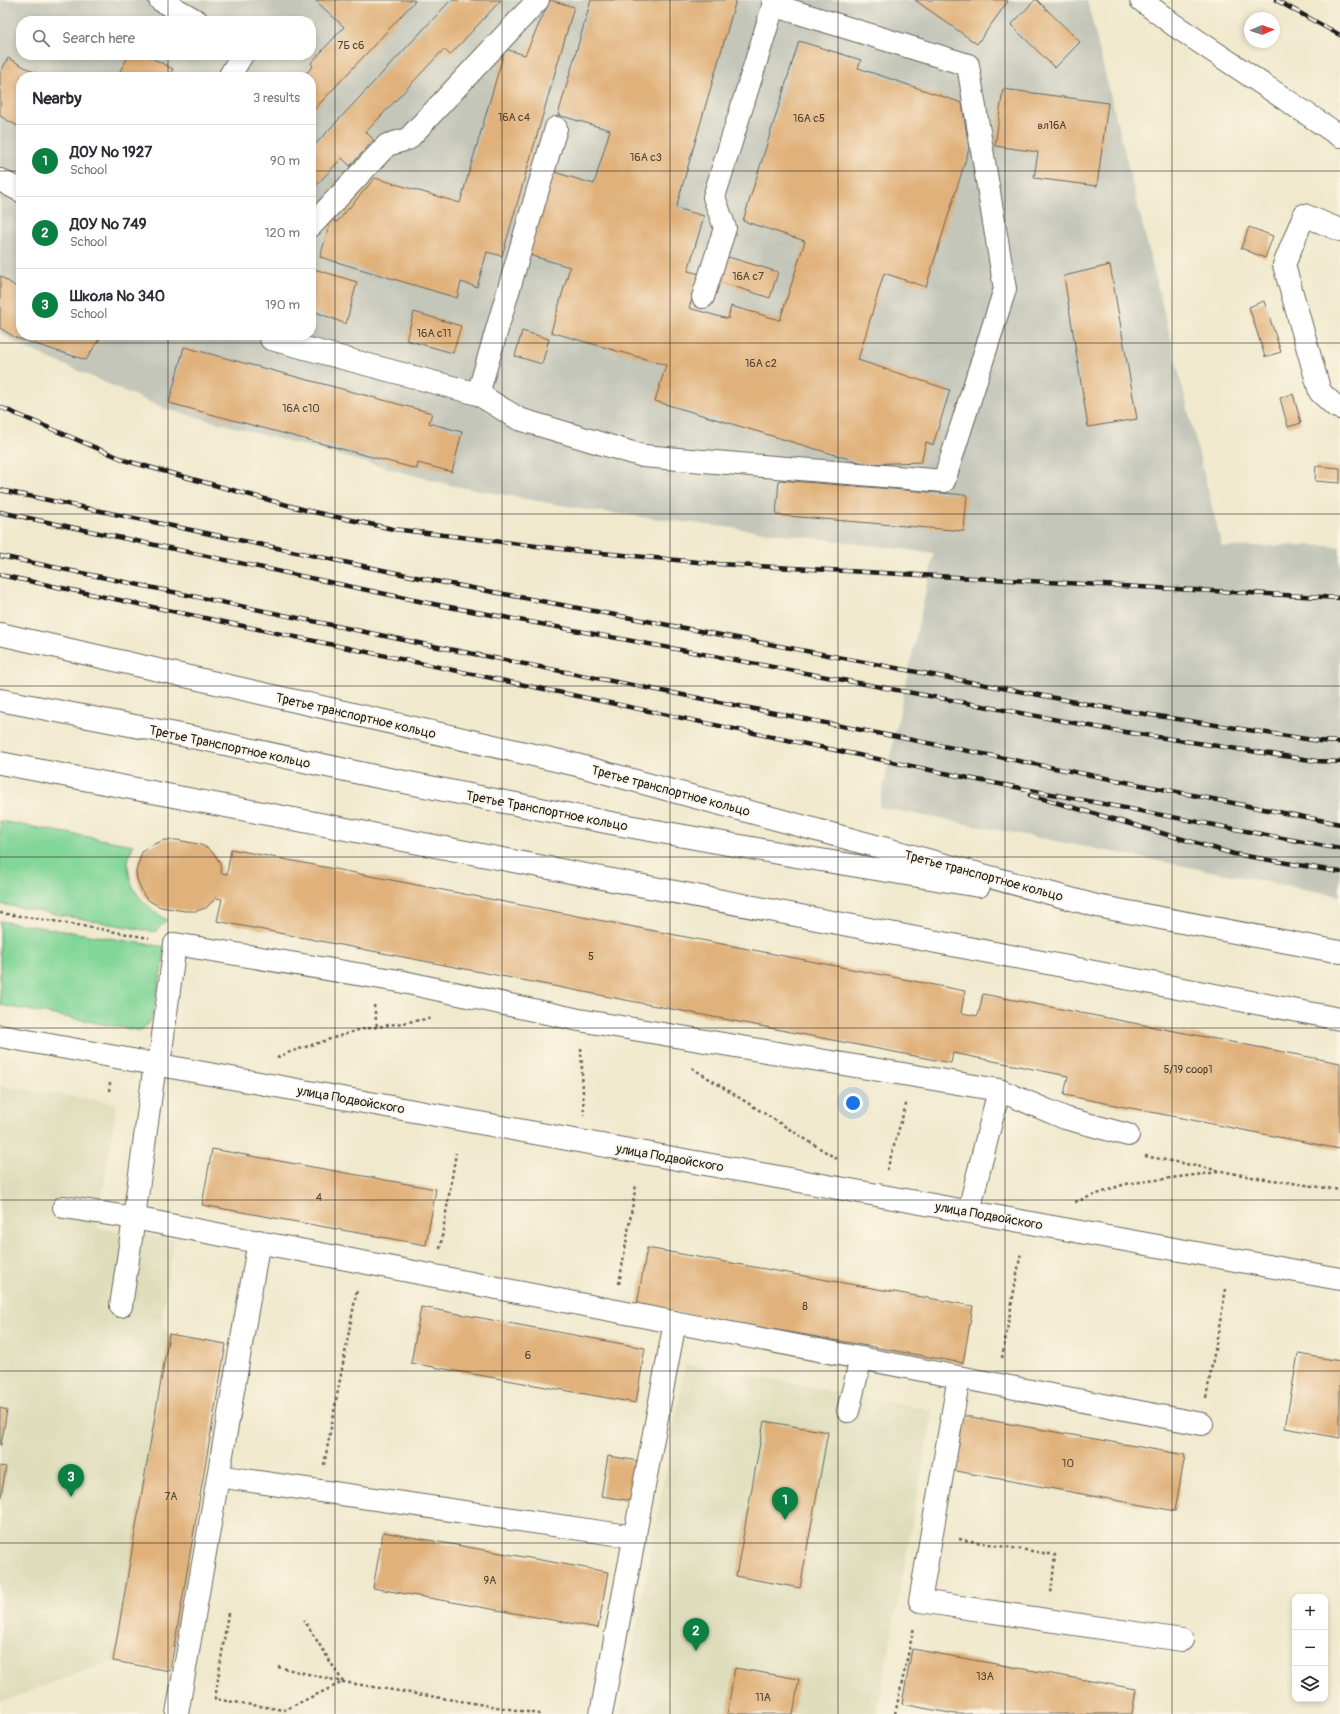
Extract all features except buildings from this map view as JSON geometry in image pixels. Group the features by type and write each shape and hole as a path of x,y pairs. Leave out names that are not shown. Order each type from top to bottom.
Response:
{"main road":[{"path":"160,0 188,16"},
{"path":"316,221 387,145 408,138 538,0"},
{"path":"1140,0 1181,30 1340,136"},
{"path":"275,340 478,394 519,419 643,456 944,480 1005,289 968,65 774,2 714,196 724,228 703,297"},
{"path":"232,72 239,60"},
{"path":"478,394 556,128"},
{"path":"0,180 16,188"},
{"path":"1340,230 1304,215 1284,265 1320,392 1335,406 1340,408"},
{"name":"Третье транспортное кольцо","path":"0,634 573,764 1097,906 1340,952"},
{"name":"Третье Транспортное кольцо","path":"0,700 202,739 369,775 611,823 790,855 1097,906"},
{"path":"0,763 1340,1019"},
{"path":"121,1306 155,1064 161,1051 175,944 399,981 579,1020 999,1090 1065,1118 1128,1135"},
{"name":"улица Подвойского","path":"0,1036 1340,1279"},
{"path":"970,1212 973,1194 999,1090"},
{"path":"64,1207 259,1241 1202,1424"},
{"path":"177,1714 218,1476 237,1318 259,1241"},
{"path":"602,1714 675,1322"},
{"path":"848,1411 861,1358"},
{"path":"959,1377 920,1601 1182,1640"},
{"path":"218,1476 319,1492 635,1537"}],"path":[{"path":"0,913 60,922 175,944"},
{"path":"275,1059 287,1053 358,1030 440,1017"},
{"path":"579,1020 584,1119"},
{"path":"688,1066 840,1161"},
{"path":"887,1171 914,1077"},
{"path":"1128,1135 1129,1153 1222,1172 1340,1190"},
{"path":"436,1276 456,1153"},
{"path":"1073,1203 1125,1184 1222,1172"},
{"path":"615,1310 636,1185"},
{"path":"997,1384 1021,1252"},
{"path":"319,1492 362,1261"},
{"path":"1202,1424 1226,1289"},
{"path":"932,1534 1055,1555 1048,1620"},
{"path":"894,1714 920,1601"},
{"path":"228,1613 215,1699 284,1710 343,1682"},
{"path":"304,1620 343,1682"},
{"path":"278,1667 343,1682 540,1714"}],"shaded area":[{"path":"0,0 1087,0 1222,547 1310,545 1340,547 1340,896 879,807 934,553 587,510 450,485 163,408 17,344 0,332"},
{"path":"0,1086 117,1103 97,1228 174,1239 161,1324 169,1334 113,1661 0,1702"},
{"path":"685,1364 933,1410 877,1714 621,1714"}],"green space":[{"path":"0,821 133,845 128,863 131,882 139,897 151,909 167,920 155,932 0,904"},
{"path":"0,921 166,947 152,1018 141,1031 0,1005"}],"railway":[{"path":"1276,0 1340,35"},
{"path":"0,407 127,461 309,511 393,529 570,550 719,564 1340,598"},
{"path":"0,490 435,581 1113,709 1319,741 1340,742"},
{"path":"0,512 428,603 1112,730 1317,761 1340,762"},
{"path":"0,556 423,644 1340,824"},
{"path":"0,575 978,780 1340,849"},
{"path":"1030,795 1234,854 1340,872"}],"place":[{"name":"Школа № 340","path":"71,1497"},
{"name":"ДОУ № 1927","path":"785,1520"},
{"name":"ДОУ № 749","path":"696,1651"}]}
